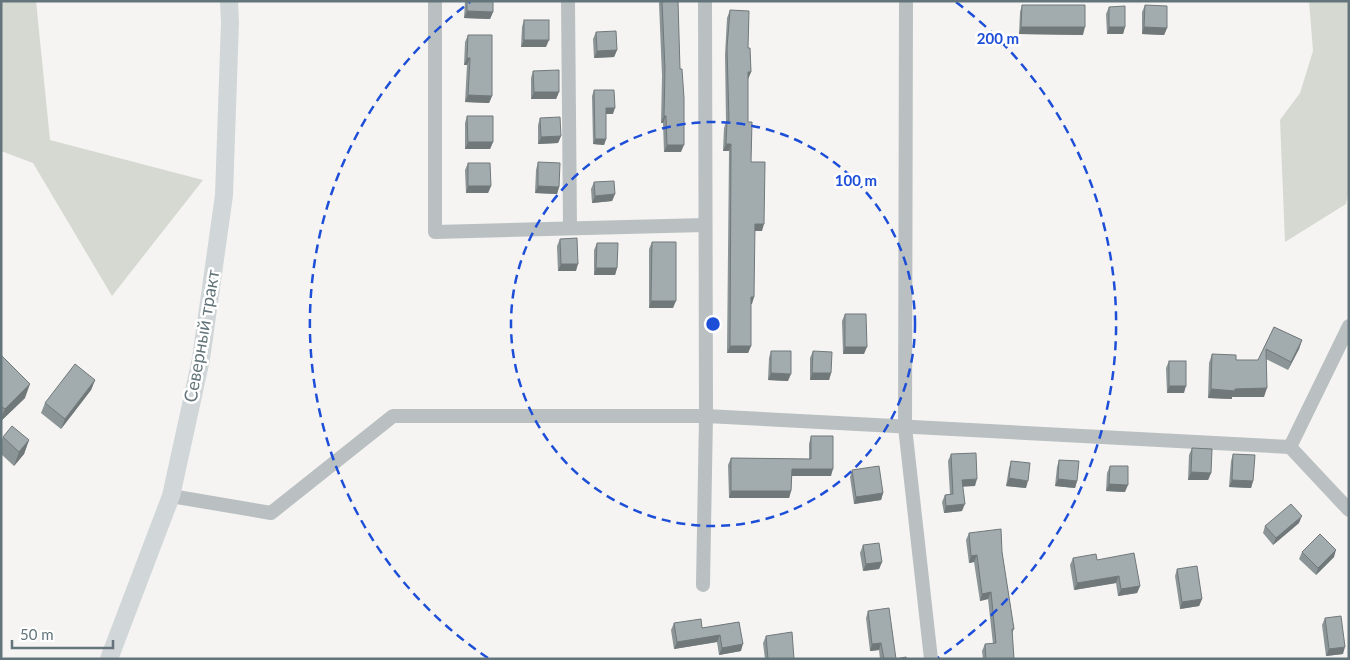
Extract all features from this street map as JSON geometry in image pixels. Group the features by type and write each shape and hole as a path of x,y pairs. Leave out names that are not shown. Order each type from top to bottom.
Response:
{"main road":[{"name":"Северный тракт","path":"108,659 171,496 202,359 224,195 230,22 229,1"}],"street":[{"path":"434,1 435,232 705,224"},
{"path":"568,1 570,228"},
{"path":"703,585 706,416 705,1"},
{"path":"906,1 905,427 931,659"},
{"path":"1290,447 1349,326"},
{"path":"171,496 271,513 393,416 706,416 1290,447 1349,510"}],"shaded area":[{"path":"1,1 36,1 50,140 203,180 112,296 33,163 1,151"},
{"path":"1309,1 1349,1 1349,190 1346,204 1285,242 1280,120 1300,93 1313,51"}],"building":[{"path":"467,1 493,1 493,12 467,11"},
{"path":"662,1 678,1 680,69 682,69 684,98 684,145 667,145 666,116 664,116 665,69"},
{"path":"1022,5 1085,5 1085,27 1021,27"},
{"path":"1145,5 1167,6 1167,28 1144,27"},
{"path":"1125,6 1125,27 1109,27 1109,7"},
{"path":"730,10 749,11 748,48 750,48 751,72 748,72 748,122 752,122 751,162 765,162 764,224 755,224 754,297 751,297 751,346 730,346 731,144 726,144 727,121 729,121 727,48"},
{"path":"524,20 549,20 549,40 524,40"},
{"path":"616,31 617,50 597,51 596,32"},
{"path":"468,35 492,35 492,96 468,95 470,58 467,58"},
{"path":"559,70 559,92 534,92 533,71"},
{"path":"594,90 614,90 615,108 606,108 606,139 595,139"},
{"path":"467,116 493,116 493,142 468,142"},
{"path":"560,117 561,136 541,137 540,118"},
{"path":"538,162 560,163 559,187 538,186"},
{"path":"468,163 490,163 491,186 468,186"},
{"path":"614,181 615,194 595,196 594,182"},
{"path":"577,238 578,264 561,264 560,239"},
{"path":"652,242 676,242 676,301 651,301"},
{"path":"597,243 618,243 617,268 596,268"},
{"path":"845,314 866,314 867,347 845,347"},
{"path":"1274,327 1302,340 1291,362 1266,349 1267,388 1235,389 1235,391 1211,389 1212,354 1236,355 1236,360 1258,360"},
{"path":"771,351 791,351 791,374 771,373"},
{"path":"813,351 832,352 831,373 812,373"},
{"path":"1,355 30,384 5,409 1,406"},
{"path":"1169,361 1186,361 1186,386 1169,386"},
{"path":"75,364 95,380 65,419 45,403"},
{"path":"12,426 29,440 19,452 3,437"},
{"path":"811,436 833,436 833,469 792,469 791,491 731,491 731,458 811,459"},
{"path":"1192,448 1212,449 1211,473 1191,472"},
{"path":"976,453 977,479 962,480 965,504 946,506 945,495 953,494 951,454"},
{"path":"1233,454 1255,455 1253,481 1232,480"},
{"path":"1059,460 1079,461 1077,481 1058,479"},
{"path":"1011,461 1030,463 1028,481 1009,478"},
{"path":"879,466 883,493 856,497 852,470"},
{"path":"1110,466 1128,466 1128,485 1109,484"},
{"path":"1291,504 1302,516 1276,538 1265,526"},
{"path":"1001,529 1002,552 1014,629 1012,629 1014,659 986,659 985,644 996,643 991,592 982,594 977,555 971,556 969,533"},
{"path":"1320,534 1336,550 1318,568 1302,552"},
{"path":"879,543 882,562 866,564 863,545"},
{"path":"1134,553 1140,586 1121,589 1119,576 1077,583 1073,558 1096,554 1097,560"},
{"path":"1197,566 1202,599 1182,602 1177,569"},
{"path":"889,608 896,659 884,659 881,643 872,644 868,611"},
{"path":"1341,616 1345,647 1329,649 1325,618"},
{"path":"701,619 702,628 739,622 743,644 722,648 720,635 677,642 674,623"},
{"path":"792,632 794,659 768,659 766,636"}]}
